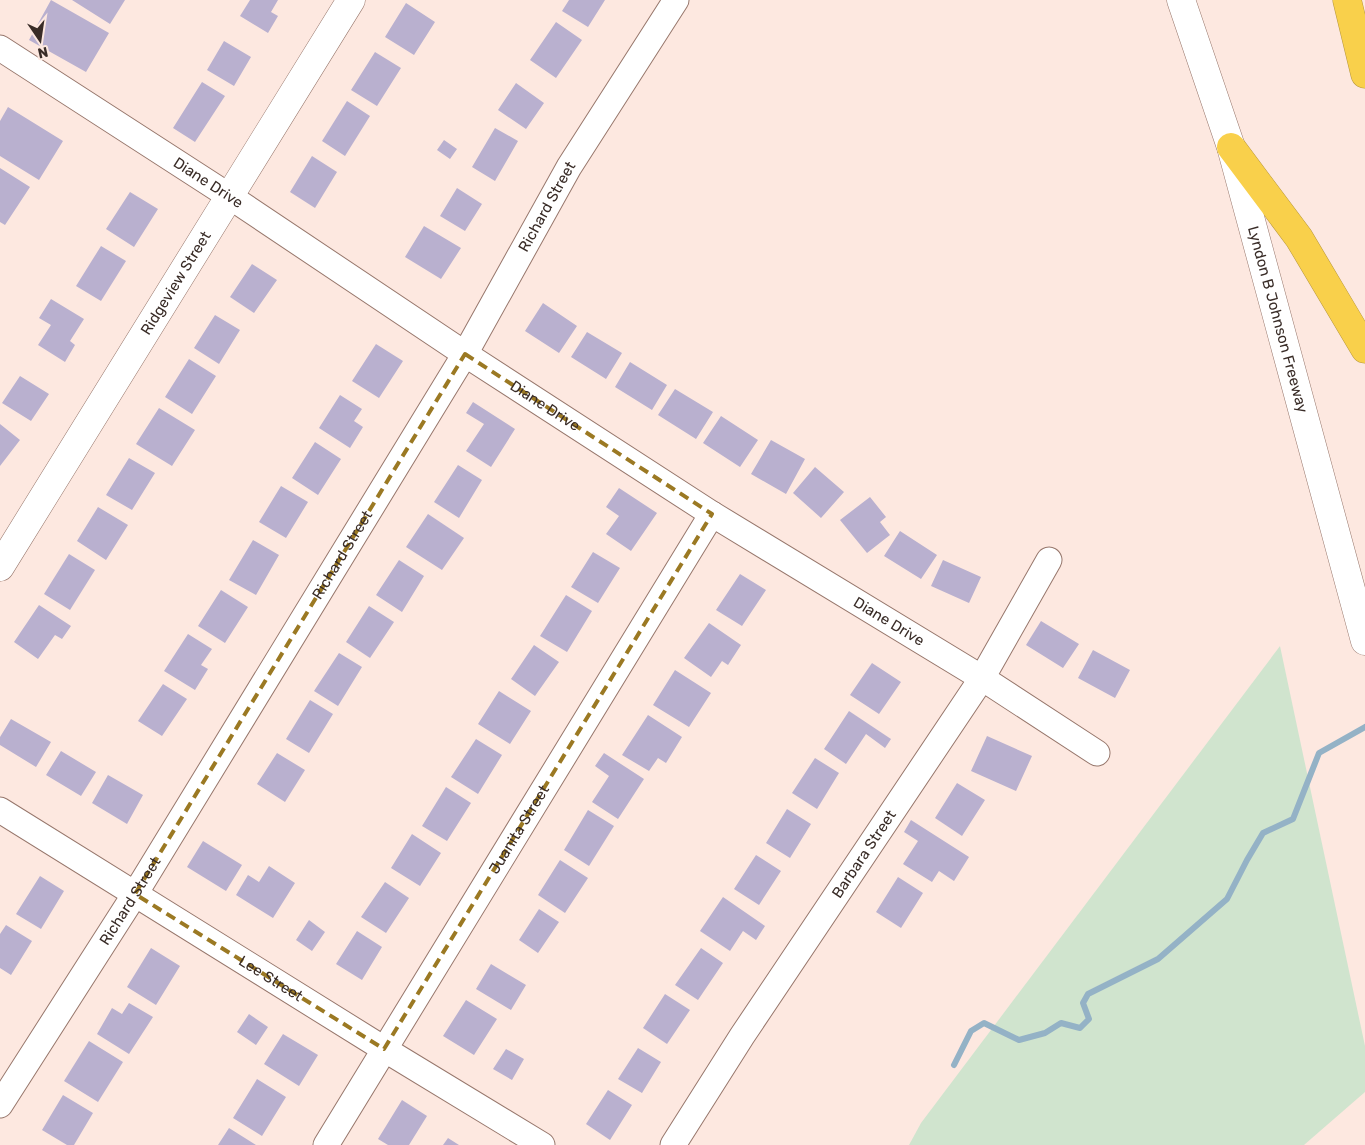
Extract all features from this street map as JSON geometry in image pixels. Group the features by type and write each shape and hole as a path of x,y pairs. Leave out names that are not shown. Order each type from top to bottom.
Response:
{"highway":[{"path":"1347,0 1365,74"},
{"path":"1231,147 1299,238 1365,349"}],"street":[{"name":"Ridgeview Street","path":"0,567 351,0"},
{"name":"Richard Street","path":"0,1105 135,894 465,354 569,167 676,0"},
{"name":"Lyndon B Johnson Freeway","path":"1182,0 1231,147 1365,641"},
{"name":"Diane Drive","path":"0,48 229,196 465,354 712,514 982,678 1097,753"},
{"name":"Juanita Street","path":"326,1145 712,514"},
{"name":"Barbara Street","path":"674,1145 742,1036 982,678 1049,560"},
{"name":"Lee Street","path":"0,810 542,1145"}],"highlighted area":[{"path":"465,354 712,514 384,1049 135,894"}],"green space":[{"path":"1280,646 1365,1046 1365,1092 1304,1145 909,1145 921,1123"}],"building":[{"path":"51,0 109,33 86,72 29,40"},
{"path":"72,0 125,0 110,24"},
{"path":"250,0 278,0 271,12 278,16 268,33 240,16"},
{"path":"569,0 605,0 588,27 562,11"},
{"path":"406,3 435,22 414,55 385,37"},
{"path":"556,22 582,40 556,78 530,60"},
{"path":"224,41 251,57 234,86 207,70"},
{"path":"375,52 401,68 377,106 351,90"},
{"path":"202,82 225,96 195,142 173,128"},
{"path":"516,83 544,103 526,129 498,110"},
{"path":"347,101 370,116 345,156 322,141"},
{"path":"8,107 63,141 39,180 0,156 0,121"},
{"path":"495,128 518,141 495,181 472,167"},
{"path":"444,140 457,149 450,159 437,150"},
{"path":"312,156 337,172 315,208 290,192"},
{"path":"0,168 30,187 5,225 0,222"},
{"path":"457,188 482,204 465,231 440,216"},
{"path":"130,192 158,209 134,247 106,229"},
{"path":"424,226 461,248 441,279 405,257"},
{"path":"101,246 126,261 101,301 76,286"},
{"path":"252,264 277,280 254,313 230,297"},
{"path":"51,299 84,319 70,341 75,345 65,362 38,345 51,325 39,318"},
{"path":"543,303 577,326 559,353 525,331"},
{"path":"215,315 240,330 219,364 194,348"},
{"path":"587,332 622,353 606,379 571,357"},
{"path":"376,344 403,361 379,398 352,381"},
{"path":"189,359 216,376 192,414 165,397"},
{"path":"630,362 667,385 652,410 615,387"},
{"path":"20,376 49,394 31,421 2,403"},
{"path":"675,389 713,412 696,439 658,415"},
{"path":"340,395 362,409 354,421 363,427 350,448 319,428"},
{"path":"473,402 515,429 491,467 466,451 484,424 466,413"},
{"path":"159,408 195,430 172,466 136,444"},
{"path":"721,416 758,440 740,467 703,443"},
{"path":"0,424 20,440 0,466"},
{"path":"771,440 805,459 786,494 751,474"},
{"path":"315,442 341,459 318,495 292,478"},
{"path":"129,458 155,473 132,510 106,495"},
{"path":"458,465 482,480 459,518 434,502"},
{"path":"815,467 844,492 821,518 793,493"},
{"path":"281,486 308,502 286,538 259,522"},
{"path":"619,488 657,513 631,551 606,534 619,516 606,507"},
{"path":"870,497 886,517 880,522 890,535 867,553 840,520"},
{"path":"98,507 128,525 106,560 77,541"},
{"path":"428,514 464,538 442,570 406,547"},
{"path":"900,531 937,555 921,579 884,556"},
{"path":"253,540 279,555 256,595 229,580"},
{"path":"593,552 620,568 598,603 571,587"},
{"path":"69,554 95,570 70,610 44,594"},
{"path":"399,560 424,576 402,612 376,595"},
{"path":"943,560 981,577 969,603 931,586"},
{"path":"740,574 766,590 742,626 716,610"},
{"path":"221,590 248,607 225,643 198,626"},
{"path":"566,595 592,611 567,652 540,636"},
{"path":"39,605 71,626 62,639 55,635 38,659 14,642"},
{"path":"369,606 394,622 370,658 346,642"},
{"path":"1041,621 1079,644 1063,668 1026,645"},
{"path":"709,623 741,645 728,665 722,661 711,677 684,658"},
{"path":"188,634 212,649 201,665 208,669 195,690 164,671"},
{"path":"534,645 559,662 535,696 511,679"},
{"path":"1093,650 1130,670 1115,698 1078,678"},
{"path":"339,653 362,667 338,706 314,691"},
{"path":"872,663 901,682 879,714 850,695"},
{"path":"675,670 711,693 689,727 653,705"},
{"path":"163,684 187,699 162,736 138,721"},
{"path":"499,691 531,711 510,744 478,724"},
{"path":"310,700 333,714 309,753 286,739"},
{"path":"849,711 891,739 885,748 866,734 846,764 824,749"},
{"path":"648,715 682,737 666,763 658,758 649,771 622,755"},
{"path":"11,719 51,742 36,767 0,745 0,737"},
{"path":"987,736 1032,756 1016,791 971,771"},
{"path":"476,739 502,755 478,794 451,777"},
{"path":"61,751 96,772 81,796 46,775"},
{"path":"277,753 305,770 285,802 257,784"},
{"path":"604,753 644,779 618,819 592,802 609,776 595,766"},
{"path":"815,758 839,773 817,809 792,793"},
{"path":"108,775 143,795 127,824 92,803"},
{"path":"957,783 985,800 962,836 935,818"},
{"path":"446,787 471,803 447,841 422,826"},
{"path":"787,809 811,824 790,858 766,843"},
{"path":"588,810 614,826 589,866 564,850"},
{"path":"911,820 969,857 954,881 939,871 932,882 903,864 918,841 904,832"},
{"path":"412,834 441,853 420,886 391,868"},
{"path":"203,841 242,865 226,891 187,867"},
{"path":"756,855 781,871 759,905 734,889"},
{"path":"560,860 588,878 565,913 538,895"},
{"path":"269,866 295,883 273,918 236,895 248,875 259,882"},
{"path":"40,876 64,891 41,929 16,914"},
{"path":"898,877 923,893 901,928 876,912"},
{"path":"385,882 409,898 386,933 361,917"},
{"path":"723,897 765,926 756,940 743,931 730,951 700,931"},
{"path":"539,909 559,922 538,953 519,940"},
{"path":"309,920 325,932 312,951 296,940"},
{"path":"6,925 32,941 11,975 0,968 0,934"},
{"path":"357,931 382,947 362,980 336,964"},
{"path":"151,948 180,966 156,1005 127,987"},
{"path":"701,948 723,963 698,1000 675,985"},
{"path":"491,964 526,985 511,1010 476,989"},
{"path":"665,994 690,1010 667,1044 643,1028"},
{"path":"466,1000 497,1019 474,1055 443,1036"},
{"path":"129,1003 153,1017 129,1054 97,1034 112,1008 122,1014"},
{"path":"249,1014 268,1027 256,1045 237,1032"},
{"path":"283,1034 318,1055 299,1086 264,1064"},
{"path":"89,1041 123,1062 98,1102 64,1081"},
{"path":"638,1048 661,1062 642,1093 618,1079"},
{"path":"506,1049 524,1059 512,1080 493,1069"},
{"path":"257,1079 286,1097 262,1136 233,1118"},
{"path":"608,1090 632,1105 610,1140 586,1124"},
{"path":"63,1095 93,1113 74,1145 67,1145 42,1130"},
{"path":"402,1100 427,1116 409,1145 388,1145 378,1139"},
{"path":"229,1128 256,1145 218,1145"},
{"path":"448,1138 459,1145 443,1145"}],"waterway":[{"path":"954,1065 971,1031 984,1023 1019,1040 1045,1033 1061,1023 1080,1028 1089,1019 1083,1003 1088,994 1158,959 1227,899 1263,833 1293,819 1319,753 1365,727"}]}
